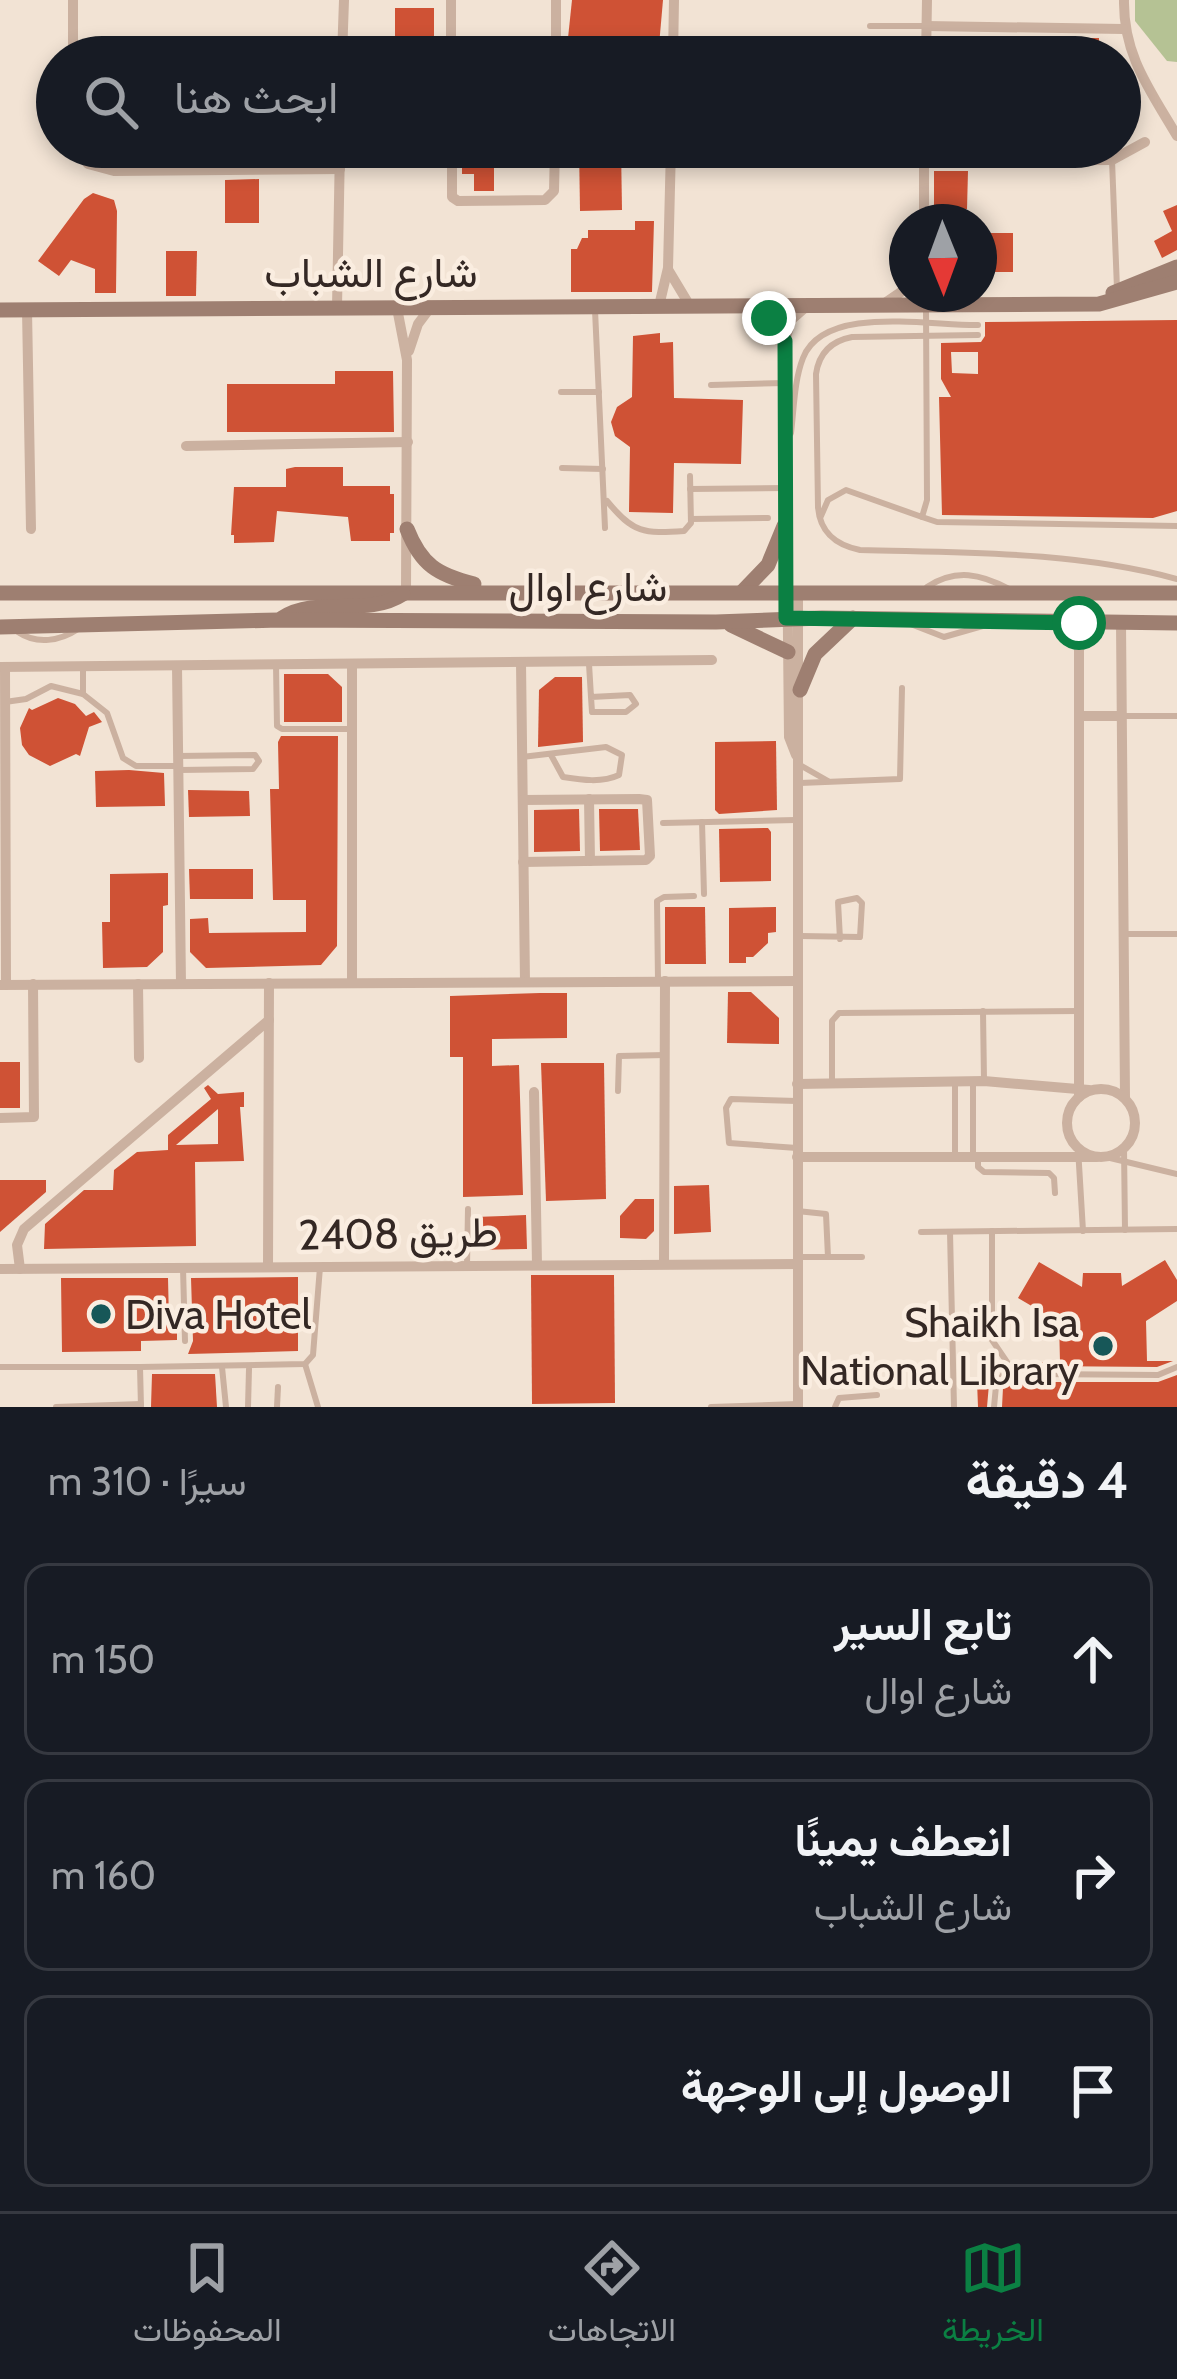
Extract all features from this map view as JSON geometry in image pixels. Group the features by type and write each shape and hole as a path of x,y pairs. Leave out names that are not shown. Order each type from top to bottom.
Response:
{"main road":[{"name":"شارع الشباب","path":"1081,304 1177,267"},
{"name":"شارع الشباب","path":"997,302 1119,301 1177,282"},
{"name":"شارع الشباب","path":"0,310 889,304"},
{"path":"743,591 768,565 776,522"},
{"path":"407,530 422,561 432,570 494,590"},
{"path":"279,620 298,610 386,602 406,591"},
{"path":"1079,591 1079,623"},
{"path":"1120,623 1121,592"},
{"name":"شارع اوال","path":"0,593 1177,592"},
{"name":"شارع اوال","path":"5,627 279,620 716,622 792,618 1177,623"},
{"path":"800,690 815,654 853,618"},
{"path":"716,622 759,635 788,652"}],"street":[{"path":"73,0 73,36"},
{"path":"343,36 344,0"},
{"path":"451,0 452,36"},
{"path":"556,0 556,36"},
{"path":"673,36 674,0"},
{"path":"926,0 926,36"},
{"path":"1124,0 1125,36"},
{"path":"926,26 1123,29"},
{"path":"1141,71 1173,119 1177,136"},
{"path":"1141,144 1145,142"},
{"path":"100,168 340,169 337,308"},
{"path":"452,168 452,197 458,201 545,200 551,196 553,168"},
{"path":"658,306 668,268 670,168"},
{"path":"924,168 924,204"},
{"path":"668,268 690,306"},
{"path":"880,305 889,299"},
{"path":"798,1406 796,759 800,690 791,591 776,522 786,488 788,456 785,341 791,320 808,305"},
{"path":"743,306 769,318 785,341"},
{"path":"397,308 407,360 406,591"},
{"path":"407,360 418,325 430,308"},
{"path":"27,310 31,529"},
{"path":"186,446 408,442"},
{"path":"792,618 789,736 796,759"},
{"path":"1078,1152 1067,1122 1082,1092 1079,623"},
{"path":"797,1153 1124,1155 1136,1117 1125,1097 1120,623"},
{"path":"712,660 3,667 3,985 796,981"},
{"path":"521,662 525,982"},
{"path":"352,664 352,982"},
{"path":"177,666 181,984"},
{"path":"1080,716 1122,716"},
{"path":"523,800 639,799 647,800 650,811 650,856 646,860 524,862"},
{"path":"589,800 590,861"},
{"path":"661,981 664,1263"},
{"path":"268,1267 269,983"},
{"path":"0,1118 34,1117 33,984"},
{"path":"138,984 139,1058"},
{"path":"20,1269 17,1245 24,1229 269,1020"},
{"path":"797,1084 978,1082 1082,1092 1108,1089 1125,1097"},
{"path":"534,1092 528,1118 537,1264"},
{"name":"طريق 2408","path":"0,1269 798,1261"}],"lane":[{"path":"870,26 926,26"},
{"path":"1112,168 1117,291"},
{"path":"595,307 605,529"},
{"path":"922,517 927,500 925,312"},
{"path":"788,456 801,361 816,338 849,323 978,325"},
{"path":"978,335 842,339 821,356 815,374 819,520 833,540 860,550 1046,556 1142,569 1177,579"},
{"path":"712,385 785,383"},
{"path":"561,392 599,392"},
{"path":"562,468 603,469"},
{"path":"604,498 640,531 684,531 691,519 689,476"},
{"path":"689,489 786,488"},
{"path":"819,520 828,500 845,490 937,522 1177,526"},
{"path":"691,519 776,522"},
{"path":"589,662 591,697 592,712 626,712 636,704 630,695 591,697"},
{"path":"277,665 277,726 352,729"},
{"path":"83,666 83,694"},
{"path":"5,702 26,699 51,686 83,694 107,712 116,746 128,763 254,769 259,765 255,755 178,764"},
{"path":"796,783 900,779 902,688"},
{"path":"1122,716 1177,716"},
{"path":"522,757 606,747 622,755 623,766 611,779 577,780 563,777 551,755"},
{"path":"796,759 832,782"},
{"path":"663,823 796,820"},
{"path":"661,981 657,902 664,897 699,895 702,822"},
{"path":"796,936 839,939 862,935 859,899 838,902 839,939"},
{"path":"1122,934 1177,934"},
{"path":"983,1011 978,1167 984,1172 1049,1173 1055,1193"},
{"path":"832,1083 832,1021 838,1012 1079,1011"},
{"path":"618,1091 619,1056 664,1055"},
{"path":"955,1082 955,1157"},
{"path":"797,1101 731,1099 726,1108 728,1143 797,1153"},
{"path":"1078,1152 1083,1231"},
{"path":"1125,1230 1124,1155 1177,1174"},
{"path":"1013,1172 1014,1157"},
{"path":"467,1266 468,1209"},
{"path":"797,1211 826,1214 828,1257"},
{"path":"921,1232 1177,1229"},
{"path":"950,1232 955,1407"},
{"path":"992,1232 992,1340 1009,1365 1037,1374 1158,1375 1177,1367"},
{"path":"798,1261 862,1257"},
{"path":"0,1367 305,1364 313,1355 320,1267"},
{"path":"183,1268 184,1341"},
{"path":"305,1364 318,1407"},
{"path":"994,1407 998,1380 1009,1365"},
{"path":"56,1407 141,1406 140,1367"},
{"path":"222,1367 226,1407"},
{"path":"248,1407 249,1367"},
{"path":"277,1407 278,1387"},
{"path":"835,1407 839,1398 877,1396"},
{"path":"711,1407 798,1406"}],"green space":[{"path":"1135,0 1177,0 1177,62 1167,61 1135,21"}],"building":[{"path":"572,0 663,0 660,36 568,36"},
{"path":"395,8 434,8 434,36 395,36"},
{"path":"462,168 494,168 494,191 474,191 474,174 462,174"},
{"path":"579,168 621,168 622,210 580,211"},
{"path":"934,171 968,171 967,204 934,204"},
{"path":"259,179 259,223 225,223 225,180"},
{"path":"93,193 114,200 117,211 116,293 95,293 95,269 71,260 59,276 38,261"},
{"path":"1177,205 1177,250 1162,258 1154,241 1172,231 1163,211"},
{"path":"635,221 654,221 652,292 571,292 571,249 588,238 588,230 635,230"},
{"path":"997,233 1013,233 1013,272 997,272"},
{"path":"166,251 197,251 196,296 166,296"},
{"path":"1177,320 1177,511 1153,518 942,515 939,397 951,397 941,379 941,343 981,342 985,322","holes":["951,352 978,352 978,374 952,373"]},
{"path":"660,333 660,343 673,342 674,398 743,400 741,464 674,463 673,513 629,512 630,447 615,436 611,422 617,407 632,397 633,336"},
{"path":"335,371 393,371 394,432 227,432 227,384 335,384"},
{"path":"343,467 343,486 390,486 394,533 390,541 351,541 348,517 277,511 274,542 234,543 234,487 286,487 286,469"},
{"path":"284,674 328,674 342,687 342,722 284,722"},
{"path":"555,677 582,677 583,742 538,747 539,690"},
{"path":"58,698 75,704 86,716 94,712 102,722 89,727 80,756 50,766 29,755 20,728 29,708"},
{"path":"281,736 338,736 337,946 321,965 206,968 190,952 190,919 208,918 209,933 306,932 306,900 273,900 270,789 279,789"},
{"path":"776,741 777,810 719,814 715,810 715,742"},
{"path":"95,771 164,773 165,806 96,807"},
{"path":"188,790 249,791 250,816 189,817"},
{"path":"579,809 580,851 534,852 534,810"},
{"path":"599,809 638,809 640,850 600,851"},
{"path":"768,828 771,881 720,882 719,829"},
{"path":"189,869 253,869 253,899 190,899"},
{"path":"168,873 163,952 147,967 103,968 102,922 110,922 110,874"},
{"path":"665,907 705,907 706,964 665,964"},
{"path":"776,907 776,932 768,933 768,943 753,957 746,957 746,963 729,963 729,908"},
{"path":"728,992 751,992 779,1018 779,1044 727,1043"},
{"path":"567,993 567,1038 492,1039 492,1066 519,1065 523,1195 463,1197 463,1057 450,1057 450,996"},
{"path":"0,1062 20,1062 20,1108 0,1108"},
{"path":"541,1063 604,1063 606,1199 546,1201"},
{"path":"208,1085 218,1094 244,1092 244,1107 240,1107 244,1161 195,1162 196,1246 44,1249 45,1224 84,1190 113,1190 114,1170 137,1152 168,1150 168,1135 211,1099 204,1088","holes":["218,1109 218,1144 176,1145"]},
{"path":"0,1180 46,1180 46,1192 0,1232"},
{"path":"709,1185 711,1232 674,1234 674,1186"},
{"path":"635,1199 654,1199 654,1231 646,1239 620,1238 620,1216"},
{"path":"526,1215 527,1249 475,1250 475,1217"},
{"path":"1165,1260 1177,1280 1177,1301 1146,1321 1147,1361 1173,1361 1157,1367 1027,1363 1060,1362 1059,1322 1018,1298 1039,1262 1082,1287 1083,1273 1121,1273 1122,1286"},
{"path":"531,1275 614,1275 615,1403 532,1404"},
{"path":"298,1277 298,1351 188,1354 193,1341 191,1278"},
{"name":"Diva Hotel","path":"61,1278 168,1278 169,1321 177,1322 177,1340 141,1341 141,1351 62,1352"},
{"path":"989,1364 1000,1365 989,1384 987,1407 978,1407 977,1381"},
{"path":"152,1374 215,1374 217,1407 151,1407"},
{"path":"1012,1374 1037,1382 1158,1382 1177,1375 1177,1407 1002,1407 1003,1388"}],"place":[{"name":"Diva Hotel","path":"101,1314"},
{"name":"Shaikh Isa National Library","path":"1103,1346"}],"route":[{"path":"769,318 785,341 786,618 1079,623"}]}
